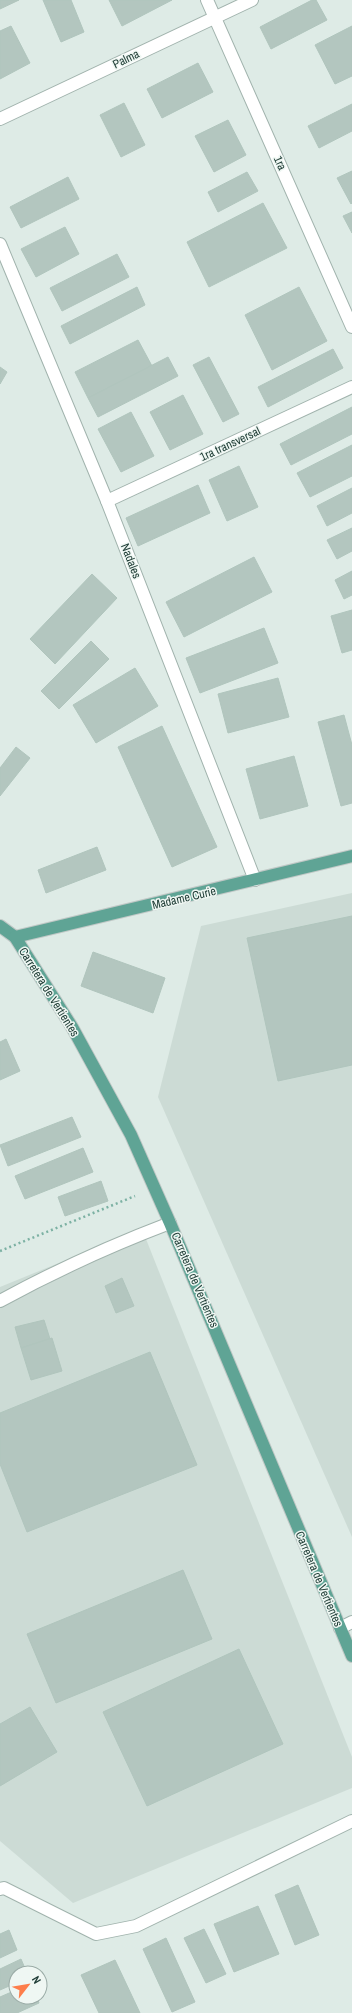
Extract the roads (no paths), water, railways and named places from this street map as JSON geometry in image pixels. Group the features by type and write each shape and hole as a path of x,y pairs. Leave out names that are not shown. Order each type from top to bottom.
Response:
{"main road":[{"name":"Madame Curie","path":"15,937 352,856"},
{"name":"Carretera de Vertientes","path":"0,926 15,937 72,1027 131,1135 170,1223 352,1656"}],"street":[{"name":"1ra","path":"207,0 352,327"},
{"name":"Palma","path":"0,119 252,0"},
{"name":"Nadales","path":"0,244 107,501 255,880"},
{"name":"1ra transversal","path":"107,501 352,387"},
{"path":"0,1301 29,1285 128,1239 170,1223"},
{"path":"340,1628 352,1622"},
{"path":"0,1889 4,1888 96,1934 136,1926 352,1821"}]}
